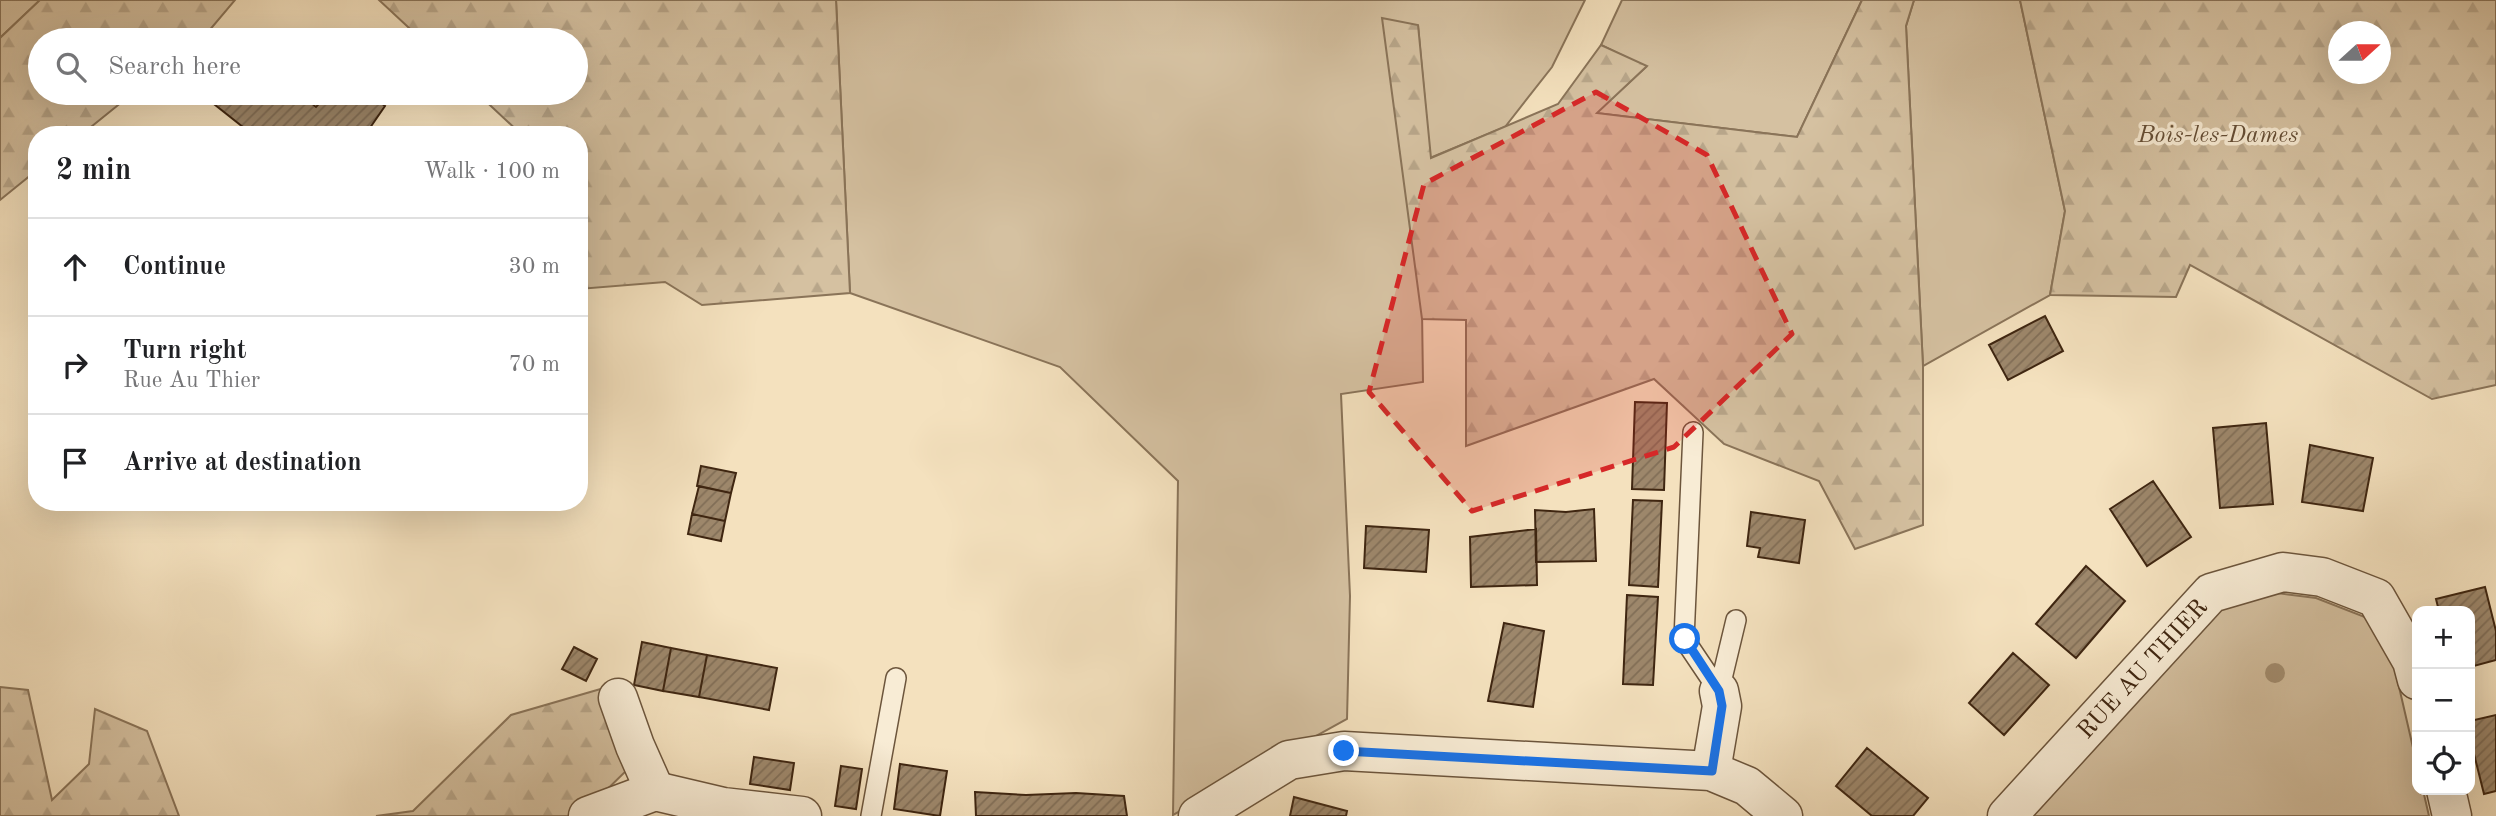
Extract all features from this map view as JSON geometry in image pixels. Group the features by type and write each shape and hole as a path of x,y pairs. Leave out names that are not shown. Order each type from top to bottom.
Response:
{"street":[{"name":"RUE AU THIER","path":"2007,816 2211,593 2283,572 2322,577 2376,597 2414,669"},
{"path":"1712,771 1722,706 1719,691"},
{"path":"618,698 635,746 655,790"},
{"path":"1198,816 1289,760 1344,751 1712,771 1747,786 1783,816"},
{"path":"588,816 655,790 723,807 802,816"},
{"path":"2447,795 2452,816"}],"lane":[{"path":"1693,432 1685,639 1719,691"},
{"path":"1719,691 1735,620"},
{"path":"871,816 895,678"}],"highlighted area":[{"path":"1596,92 1707,155 1792,334 1674,447 1472,511 1369,392 1424,184"}],"green space":[{"path":"0,0 40,0 0,38"},
{"path":"40,0 235,0 211,28 28,28 28,105 118,105 92,126 28,126 28,177 0,200 0,38"},
{"path":"379,0 836,0 850,293 702,305 665,282 588,288 588,126 512,126 490,105 588,105 588,28 409,28"},
{"path":"836,0 1585,0 1552,67 1505,127 1430,158 1418,25 1423,382 1341,394 1350,596 1347,719 1173,815 1178,481 1060,367 850,293"},
{"path":"1622,0 1862,0 1797,137 1596,113 1646,67 1601,45"},
{"path":"1862,0 1914,0 1906,26 1923,366 1923,525 1855,549 1819,481 1724,444 1654,379 1466,446 1466,320 1422,319 1382,18 1418,25 1431,158 1558,104 1601,45 1647,66 1597,113 1797,137"},
{"path":"1914,0 2020,0 2065,211 2050,295 1923,366 1906,26"},
{"name":"Bois-les-Dames","path":"2020,0 2496,0 2496,385 2432,399 2190,265 2176,297 2050,295 2065,211"},
{"path":"2277,593 2316,598 2370,619 2391,652 2412,743 2412,795 2424,795 2429,816 2033,816 2199,625 2235,600"},
{"path":"0,687 28,690 52,800 89,764 95,709 147,731 179,816 0,816"},
{"path":"604,688 630,767 580,816 376,816 413,811 511,715"}],"building":[{"path":"215,105 385,106 371,126 242,126"},
{"path":"2045,316 2063,351 2008,380 1989,345"},
{"path":"1635,402 1667,403 1664,490 1632,489"},
{"path":"2266,423 2273,504 2220,508 2213,428"},
{"path":"2310,445 2373,458 2363,511 2302,502"},
{"path":"701,466 736,473 731,493 697,486"},
{"path":"2153,481 2191,537 2147,566 2110,509"},
{"path":"699,486 731,493 725,521 692,514"},
{"path":"1633,500 1662,501 1658,587 1629,585"},
{"path":"1594,509 1596,561 1536,562 1535,510 1566,512"},
{"path":"1751,512 1805,520 1799,563 1758,557 1760,548 1747,546"},
{"path":"692,514 725,521 721,541 688,534"},
{"path":"1366,526 1429,530 1426,572 1364,568"},
{"path":"1536,529 1537,585 1471,587 1470,537"},
{"path":"2086,566 2125,601 2076,658 2036,624"},
{"path":"2485,587 2496,631 2496,660 2475,666 2475,606 2438,606 2436,599"},
{"path":"1627,595 1658,597 1653,685 1623,684"},
{"path":"1504,623 1544,631 1533,707 1488,701"},
{"path":"642,642 671,648 663,691 634,685"},
{"path":"574,647 597,659 586,681 562,669"},
{"path":"671,648 707,655 699,697 663,691"},
{"path":"2013,653 2049,685 2004,735 1969,703"},
{"path":"707,655 777,668 769,710 699,697"},
{"path":"2496,715 2496,791 2484,794 2475,758 2475,720"},
{"path":"1867,748 1928,798 1913,816 1872,816 1836,786"},
{"path":"754,757 794,763 790,790 750,784"},
{"path":"900,764 947,771 940,816 894,809"},
{"path":"841,766 862,769 856,809 835,806"},
{"path":"975,792 1124,796 1127,816 976,816"},
{"path":"1294,797 1347,811 1346,816 1290,816"}],"route":[{"path":"1344,751 1712,771 1722,706 1719,691 1685,639"}]}
